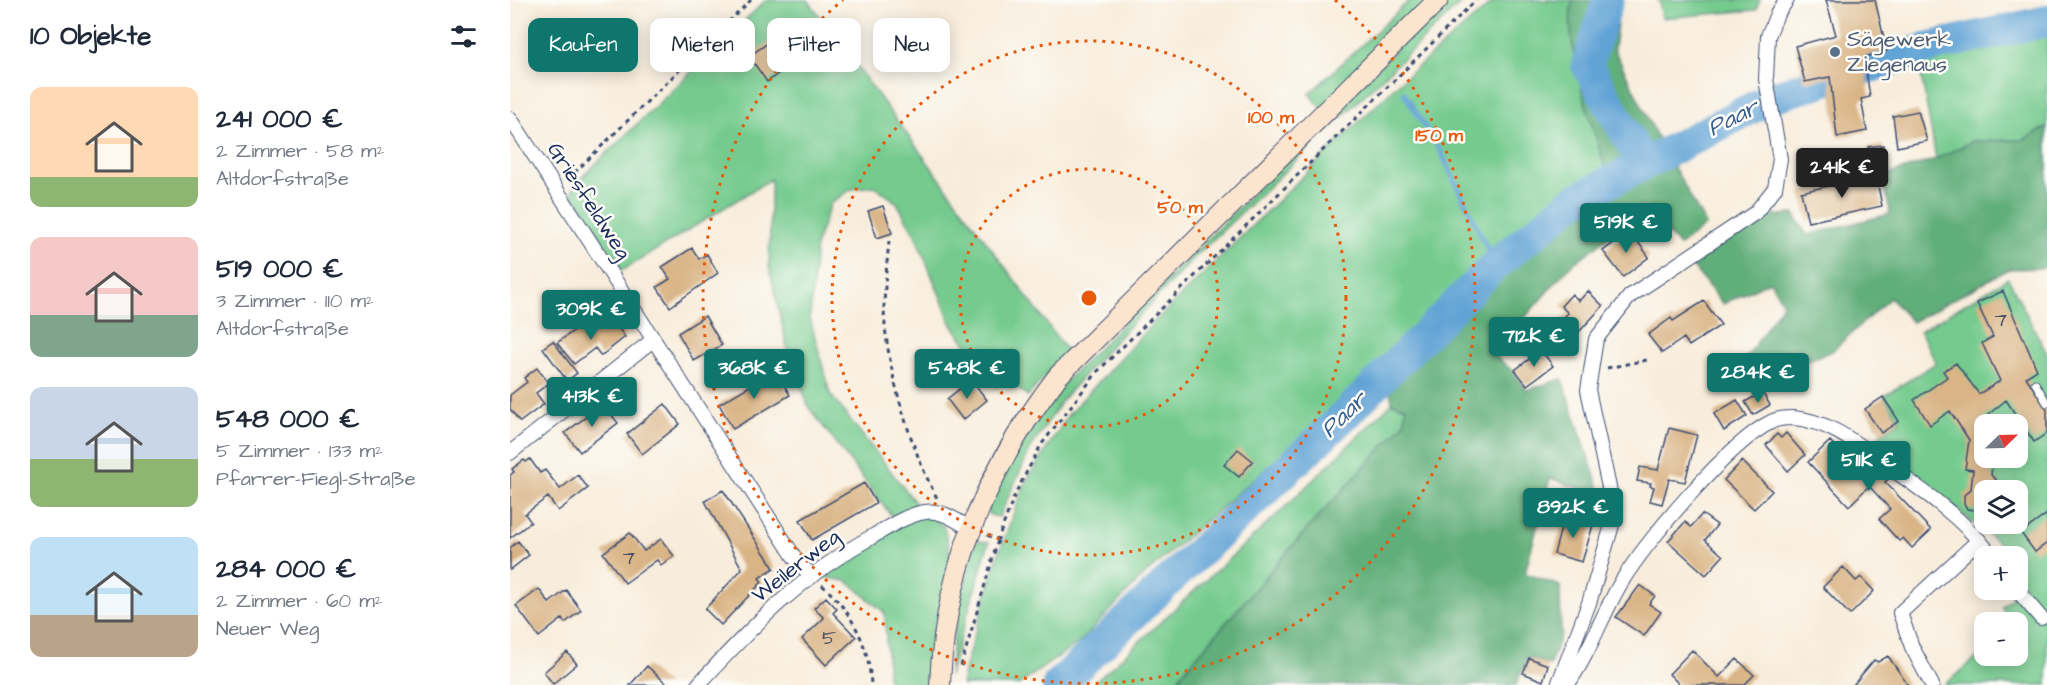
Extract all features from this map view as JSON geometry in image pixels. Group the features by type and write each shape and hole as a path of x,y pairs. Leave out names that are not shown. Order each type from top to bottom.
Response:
{"main road":[{"path":"940,685 951,598 971,529 991,477 1022,424 1058,376 1438,0"}],"street":[{"path":"1558,685 1589,603 1616,515 1588,390 1596,339 1630,296 1755,213 1775,188 1780,159 1766,79 1768,36 1777,14 1787,0"},
{"name":"Griesfeldweg","path":"510,118 795,558 811,576"},
{"path":"510,453 654,339"},
{"path":"1567,685 1577,670 1623,579 1636,562 1677,510 1732,451 1772,421 1793,418 1818,423 1846,436 1910,483 1984,546"},
{"name":"Weilerweg","path":"698,685 776,603 837,556 905,519 926,512 946,515 971,529"},
{"path":"1932,685 1912,647 1900,612 1979,540"},
{"path":"2026,600 2044,620"}],"lane":[{"path":"2035,383 2047,403"}],"path":[{"path":"559,194 570,174 751,0"},
{"path":"960,670 998,539 1016,494 1041,444 1098,371 1476,0"},
{"path":"889,241 884,306 888,346 917,455 946,515"},
{"path":"1591,371 1647,360"},
{"path":"971,529 998,539"},
{"path":"811,576 839,601 856,626 866,649 871,685"}],"green space":[{"path":"766,0 808,0 821,18 767,18 767,72 861,72 1067,351 1028,396 979,361 952,325 915,235 897,203 875,186 852,189 831,203 816,244 810,318 830,394 918,506 894,519 809,408 787,347 769,267 771,179 622,271 571,193 581,178 691,72 755,72 755,18 747,18"},
{"path":"1410,0 1434,0 1323,109 1309,94"},
{"path":"1445,0 1464,0 1197,255 1063,399 1032,446 999,517 990,515 987,509 1019,446 1055,392"},
{"path":"1495,0 1573,0 1570,16 1575,60 1606,170 1550,200 1489,262 1364,377 1336,407 1142,577 1081,641 1018,685 962,685 964,670 997,558 1025,483 1068,415 1154,322 1340,140 1399,83"},
{"path":"1573,0 1620,0 1614,49 1660,143 1606,170 1575,60 1570,16"},
{"path":"1659,0 1760,0 1756,10 1662,18"},
{"path":"2047,28 2047,127 2023,140 1973,141 1936,159 1919,62"},
{"path":"2047,127 2047,268 2009,269 1912,322 1890,298 1832,351 1745,384 1739,368 1783,304 1770,281 1723,304 1688,261 1760,216 1794,214 1807,235 1890,214 1883,176 1936,159 1973,141 2023,140"},
{"path":"1668,156 1706,225 1679,246 1642,205 1601,243 1569,267 1493,354 1513,371 1527,390 1562,379 1602,497 1550,478 1525,573 1560,586 1561,634 1550,665 1528,657 1516,685 1176,685 1181,675 1308,528 1404,424 1406,407 1392,403 1387,373 1483,277 1550,220"},
{"path":"2008,278 2047,354 2047,685 1944,685 1974,660 1974,666 2028,666 2028,612 2005,612 2002,607 2009,600 2028,600 2028,546 2001,546 1988,534 2028,534 2028,480 1974,480 1974,523 1917,478 1876,441 1880,435 1900,421 1884,396 1936,363 1920,331"},
{"path":"1392,403 1406,407 1404,424 1308,528 1181,675 1176,685 1092,685 1281,511"},
{"path":"926,512 944,527 950,553 930,685 888,685 885,613 847,581 821,577 837,556"},
{"path":"976,541 989,542 949,676 959,608"}],"building":[{"path":"1826,0 1875,0 1887,51 1864,57 1870,97 1861,99 1867,131 1837,137 1830,77 1805,82 1795,46 1836,35"},
{"path":"767,44 767,72 780,72 767,82 755,65 755,52"},
{"path":"1918,111 1927,141 1897,147 1893,116"},
{"path":"1883,145 1885,158 1871,161 1868,147"},
{"path":"1876,176 1882,206 1808,222 1801,192"},
{"path":"883,206 892,233 877,238 868,211"},
{"path":"1630,231 1649,257 1623,277 1603,251"},
{"path":"692,248 699,259 707,254 718,273 670,307 657,287 670,279 662,267"},
{"path":"1588,291 1603,306 1577,334 1561,320 1568,313 1561,306 1572,294 1579,301"},
{"path":"2003,291 2037,370 2026,377 2047,410 2047,433 2034,442 2028,433 2028,414 2015,414 2006,400 1989,414 1974,414 1974,468 1992,468 1991,475 1996,480 1974,480 1974,510 1967,509 1964,503 1964,495 1971,489 1973,470 1965,469 1969,440 1950,411 1930,425 1914,400 1947,377 1943,371 1956,363 1979,394 2000,381 1982,343 1993,337 1977,303"},
{"path":"1704,301 1721,325 1689,346 1684,338 1662,353 1648,335 1671,318 1673,321"},
{"path":"705,316 722,345 694,361 678,333"},
{"path":"610,317 625,337 601,356 595,348 574,364 557,343 579,327 586,336"},
{"path":"553,341 577,373 567,381 543,348"},
{"path":"1541,350 1553,366 1527,385 1515,370"},
{"path":"537,368 549,383 536,393 544,404 520,422 510,409 510,395 527,382 524,378"},
{"path":"775,371 790,395 733,429 719,404"},
{"path":"971,380 987,400 963,420 947,399"},
{"path":"1762,392 1770,405 1753,415 1745,402"},
{"path":"1883,397 1899,421 1881,433 1865,409"},
{"path":"1737,400 1747,416 1724,431 1714,414"},
{"path":"603,404 618,423 580,452 565,433"},
{"path":"665,404 680,424 642,454 627,434"},
{"path":"1669,428 1697,435 1685,482 1669,479 1662,504 1650,501 1654,487 1650,486 1651,483 1637,481 1640,467 1658,470"},
{"path":"1786,433 1805,455 1788,471 1766,445 1777,434 1781,438"},
{"path":"1830,441 1850,462 1853,460 1867,475 1875,468 1889,478 1885,482 1931,530 1912,548 1903,538 1899,541 1879,519 1890,509 1869,486 1849,506 1808,462"},
{"path":"1238,449 1253,461 1239,477 1224,465"},
{"path":"530,459 540,473 545,470 560,489 578,475 588,488 558,511 548,497 525,514 531,522 510,538 510,475 514,472 512,469 524,460 526,462"},
{"path":"1742,461 1772,491 1754,509 1724,480"},
{"path":"864,483 876,503 812,540 800,520"},
{"path":"723,490 774,568 759,578 762,582 721,625 705,609 742,569 705,501"},
{"path":"1702,514 1717,525 1705,540 1723,556 1706,575 1668,541 1685,522 1691,527"},
{"path":"2047,514 2047,543 2035,552 2022,534 2028,534 2028,528"},
{"path":"1564,517 1593,525 1582,562 1554,554"},
{"path":"630,533 644,551 661,539 674,556 661,565 657,560 625,583 603,553"},
{"path":"518,541 529,555 510,570 510,548"},
{"path":"1843,567 1856,581 1861,577 1874,591 1850,615 1823,587"},
{"path":"1640,585 1655,596 1649,604 1661,612 1644,636 1616,617"},
{"path":"539,589 549,603 566,590 581,610 565,623 562,619 539,637 516,606"},
{"path":"826,597 837,609 833,613 856,637 826,665 802,639 824,618 814,608"},
{"path":"1692,650 1719,677 1737,659 1754,675 1744,685 1680,685 1669,674"},
{"path":"567,652 577,664 553,684 544,672"},
{"path":"1888,656 1908,685 1853,685 1874,660 1878,662"},
{"path":"1529,658 1548,665 1543,681 1523,673"},
{"path":"647,666 668,685 630,685"}],"waterway":[{"name":"Paar","path":"1608,0 1587,65 1643,164"},
{"name":"Paar","path":"1858,71 1934,46 2047,21"},
{"name":"Paar","path":"1058,685 1343,417 1495,265 1575,200 1775,96 1826,80"},
{"path":"1404,93 1442,154 1495,265"}],"place":[{"name":"Sägewerk Ziegenaus","path":"1835,52"}]}
